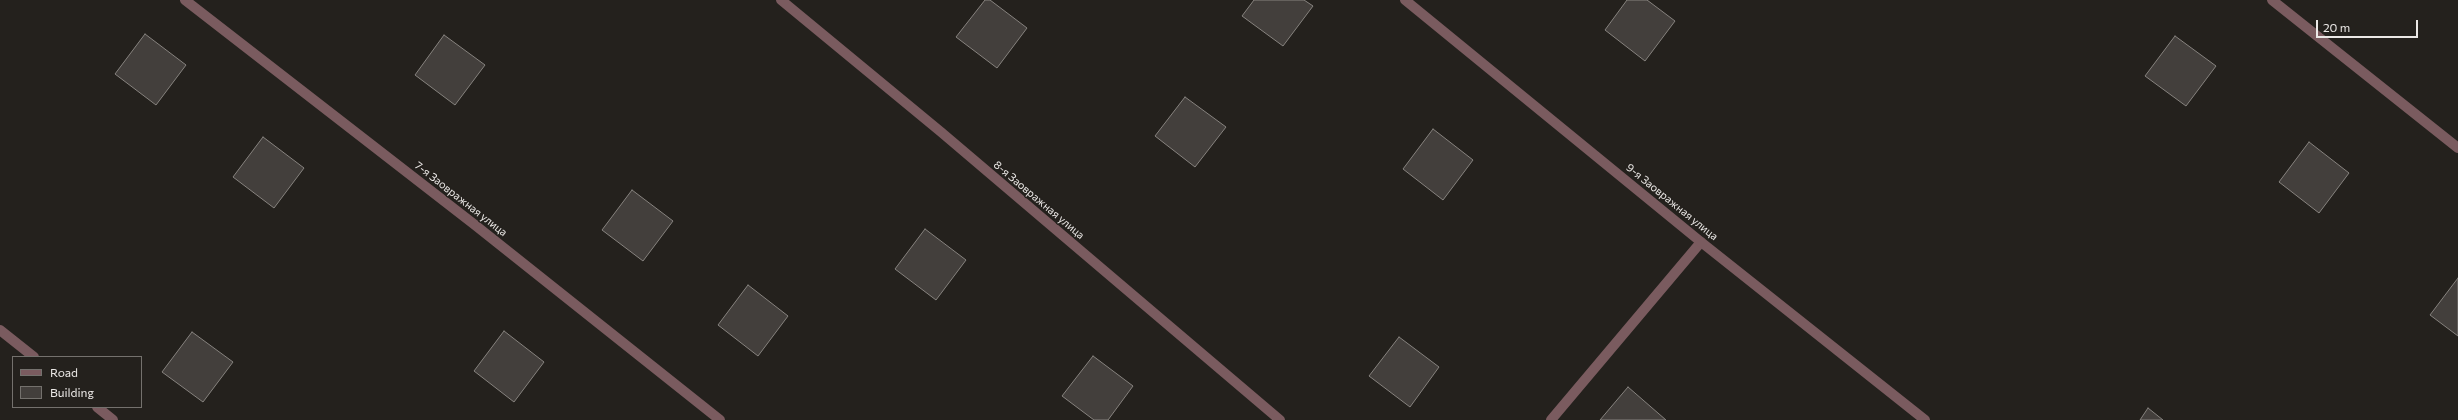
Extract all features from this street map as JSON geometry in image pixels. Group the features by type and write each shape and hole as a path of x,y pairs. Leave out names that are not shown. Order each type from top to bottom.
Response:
{"street":[{"name":"7-я Заовражная улица","path":"185,0 475,225 720,420"},
{"name":"8-я Заовражная улица","path":"781,0 941,132 1280,420"},
{"name":"9-я Заовражная улица","path":"1405,0 1701,242 1925,420"},
{"path":"2272,0 2458,148"},
{"path":"1551,420 1701,242"},
{"path":"0,330 33,356"},
{"path":"97,408 113,420"}],"building":[{"path":"985,0 990,0 1027,28 997,68 956,37"},
{"path":"1254,0 1304,0 1313,6 1283,46 1242,16"},
{"path":"1627,0 1647,0 1675,21 1645,61 1605,30"},
{"path":"145,34 186,65 156,105 115,74"},
{"path":"444,35 485,65 455,105 415,75"},
{"path":"2175,36 2216,66 2186,106 2145,76"},
{"path":"1185,97 1226,127 1195,167 1155,136"},
{"path":"1433,129 1473,160 1443,200 1403,169"},
{"path":"263,137 304,168 274,208 233,177"},
{"path":"2309,142 2349,173 2319,213 2279,182"},
{"path":"632,190 673,221 643,261 602,230"},
{"path":"925,229 966,260 936,300 895,269"},
{"path":"2458,278 2458,336 2430,315"},
{"path":"748,285 788,316 758,356 718,325"},
{"path":"504,331 544,362 514,402 474,371"},
{"path":"192,332 233,362 203,402 162,372"},
{"path":"1399,337 1439,367 1410,407 1369,376"},
{"path":"1093,356 1133,386 1108,420 1094,420 1062,396"},
{"path":"1628,387 1666,420 1600,420"},
{"path":"2148,408 2163,420 2140,420"}]}
